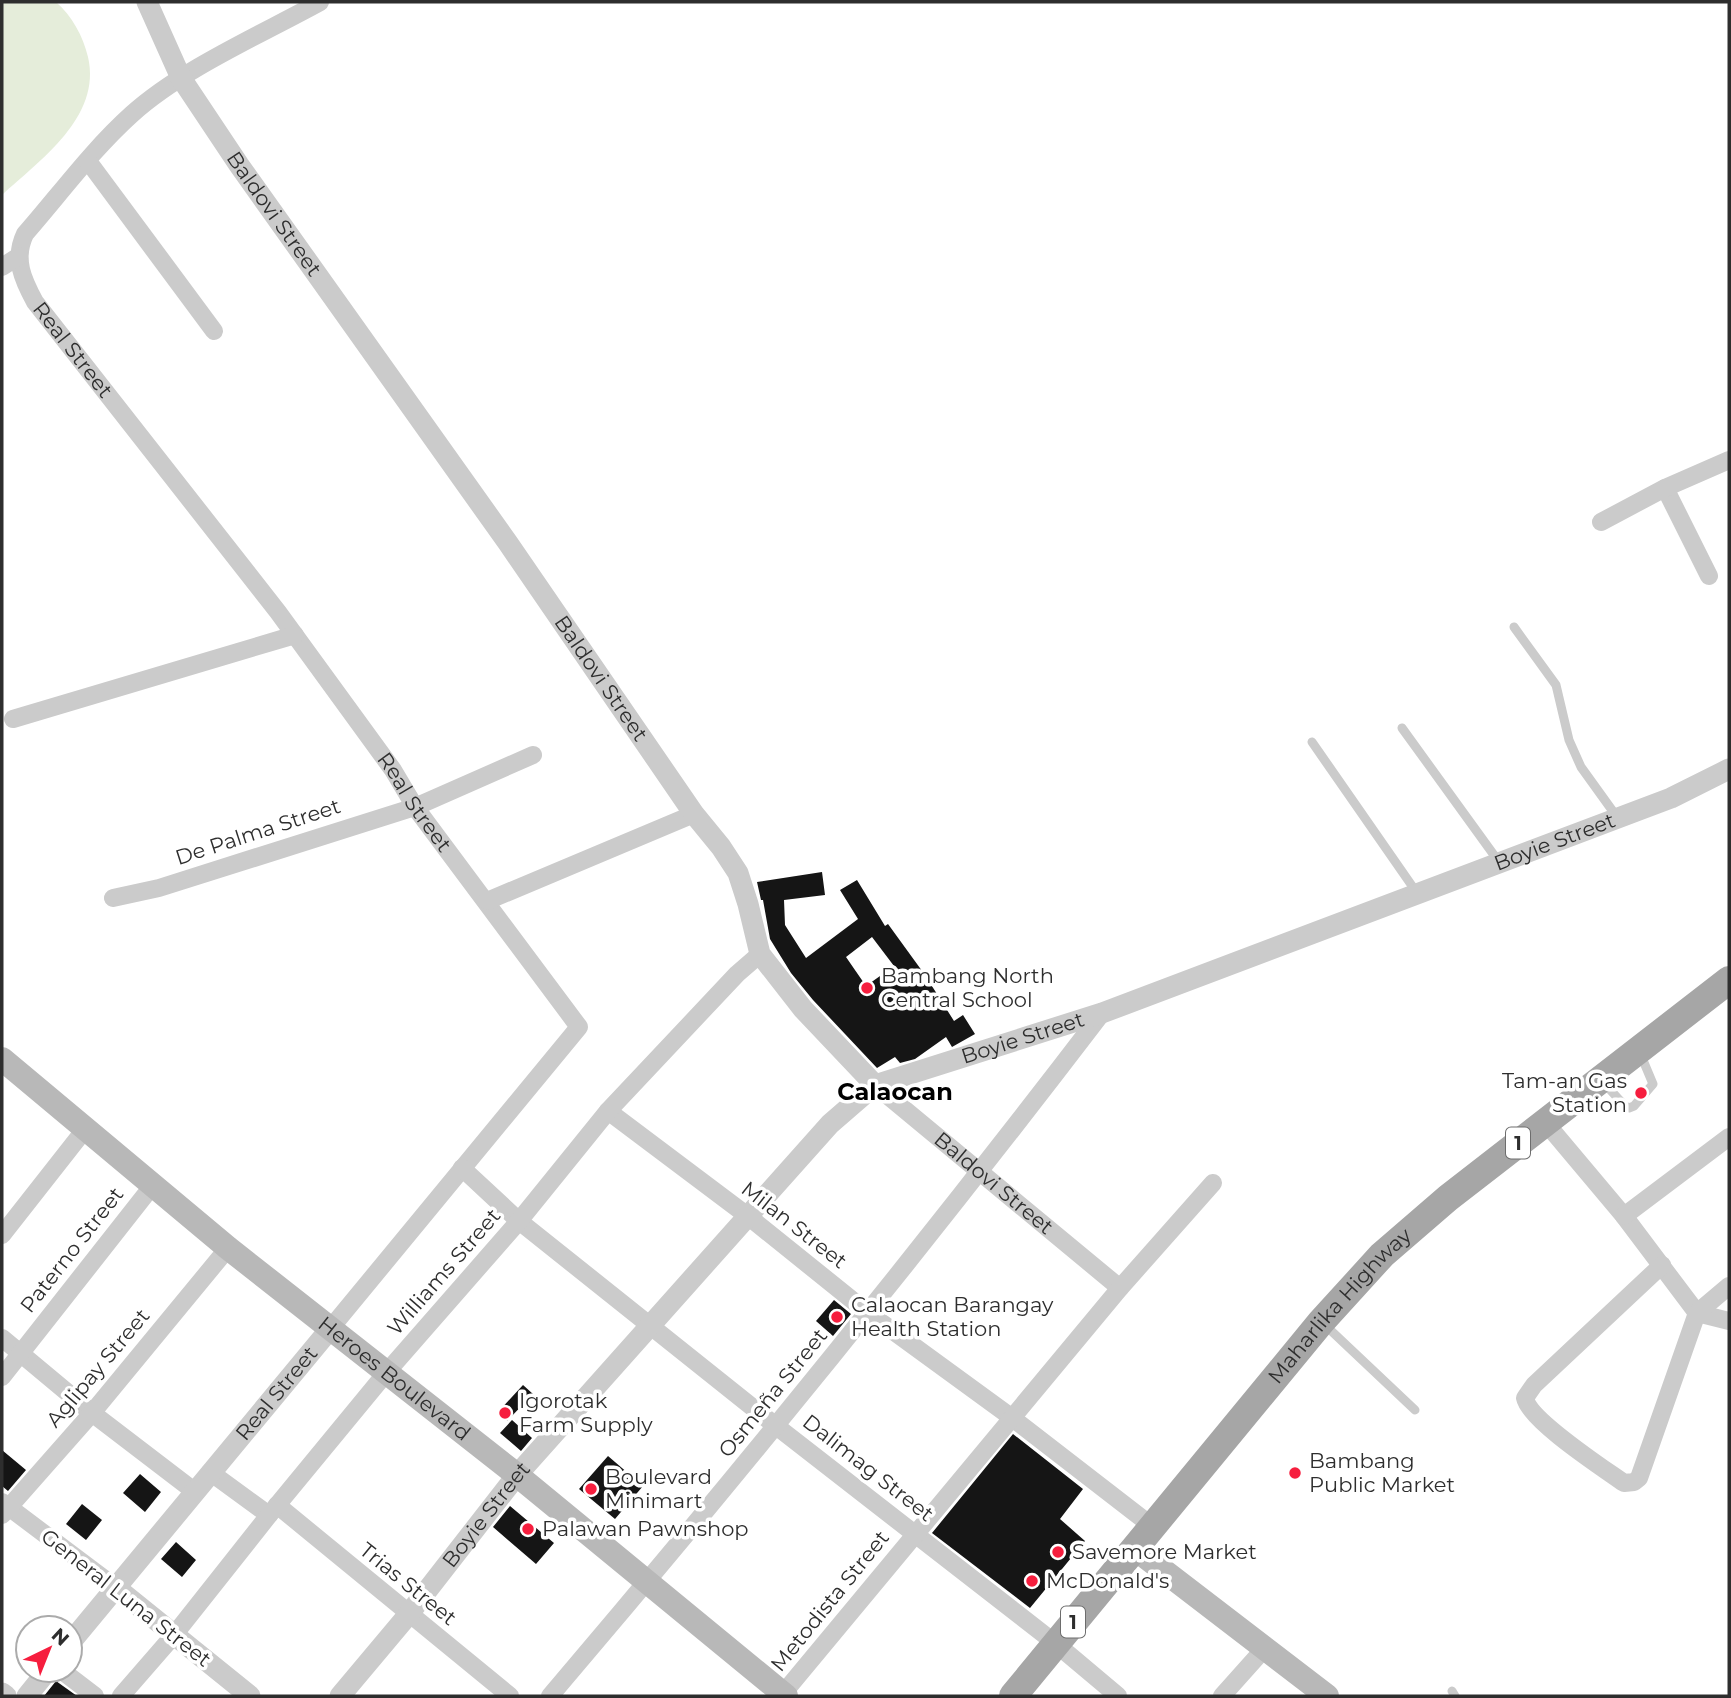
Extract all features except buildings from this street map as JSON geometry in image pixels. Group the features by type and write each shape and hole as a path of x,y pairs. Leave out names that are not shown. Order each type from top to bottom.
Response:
{"main road":[{"name":"Maharlika Highway","path":"1013,1696 1321,1322 1382,1255 1448,1198 1729,980"},
{"name":"Heroes Boulevard","path":"5,1069 86,1128 228,1248 517,1475 784,1696"},
{"path":"1135,1548 1327,1696"}],"street":[{"name":"Baldovi Street","path":"147,2 181,78 239,165 508,543 694,814 721,847 737,873 748,904 760,954 803,1009 875,1085 1119,1288"},
{"path":"2,267 19,256 19,246 25,234 132,114 181,78 320,2"},
{"path":"88,161 214,331"},
{"name":"Real Street","path":"19,256 26,284 36,302 295,635 393,770 415,807 579,1027 84,1626"},
{"path":"1601,522 1665,488 1729,460"},
{"path":"1665,488 1709,576"},
{"path":"13,719 295,635"},
{"name":"De Palma Street","path":"113,898 159,888 415,807 533,755"},
{"name":"Boyie Street","path":"340,1696 408,1615 517,1475 830,1124 875,1085 1102,1013 1671,798 1729,769"},
{"path":"487,901 694,814"},
{"name":"Williams Street","path":"121,1696 174,1635 386,1373 519,1221 608,1111 737,974 760,954"},
{"name":"Osmeña Street","path":"550,1696 776,1426 980,1173 1102,1013"},
{"name":"Milan Street","path":"608,1111 749,1217 867,1312 1012,1417 1152,1526"},
{"path":"1545,1122 1624,1216 1697,1313 1729,1321"},
{"path":"2,1235 86,1128"},
{"path":"1624,1216 1729,1137"},
{"name":"Dalimag Street","path":"462,1168 519,1221 1055,1643 1118,1696"},
{"name":"Metodista Street","path":"784,1696 915,1533 1119,1288 1213,1183"},
{"name":"Paterno Street","path":"2,1377 153,1185"},
{"name":"Aglipay Street","path":"4,1508 92,1412 228,1248"},
{"path":"1662,1265 1527,1392 1526,1403 1555,1433 1624,1483 1634,1482 1639,1478 1697,1313 1729,1286"},
{"path":"2,1338 194,1491"},
{"name":"Trias Street","path":"210,1472 273,1510 510,1696"},
{"name":"General Luna Street","path":"4,1508 115,1587 250,1696"},
{"path":"1222,1696 1264,1649"},
{"path":"79,1684 95,1696"},
{"path":"2,1693 6,1696"}],"lane":[{"path":"1514,627 1556,685 1569,740 1581,767 1618,818"},
{"path":"1402,727 1500,864"},
{"path":"1312,742 1418,895"},
{"path":"1599,1079 1625,1106 1634,1106 1653,1084 1639,1050"},
{"path":"1321,1322 1415,1410"}],"green space":[{"path":"2,2 56,2 80,34 88,57 90,79 86,99 77,118 50,152 2,195"}],"place":[{"name":"Bambang North Central School","path":"867,988"},
{"name":"Tam-an Gas Station","path":"1641,1093"},
{"name":"Calaocan Barangay Health Station","path":"837,1317"},
{"name":"Igorotak Farm Supply","path":"505,1413"},
{"name":"Bambang Public Market","path":"1295,1473"},
{"name":"Boulevard Minimart","path":"591,1489"},
{"name":"Palawan Pawnshop","path":"528,1529"},
{"name":"Savemore Market","path":"1058,1552"},
{"name":"McDonald's","path":"1032,1581"}],"district":[{"name":"Calaocan","path":"895,1092"}]}
